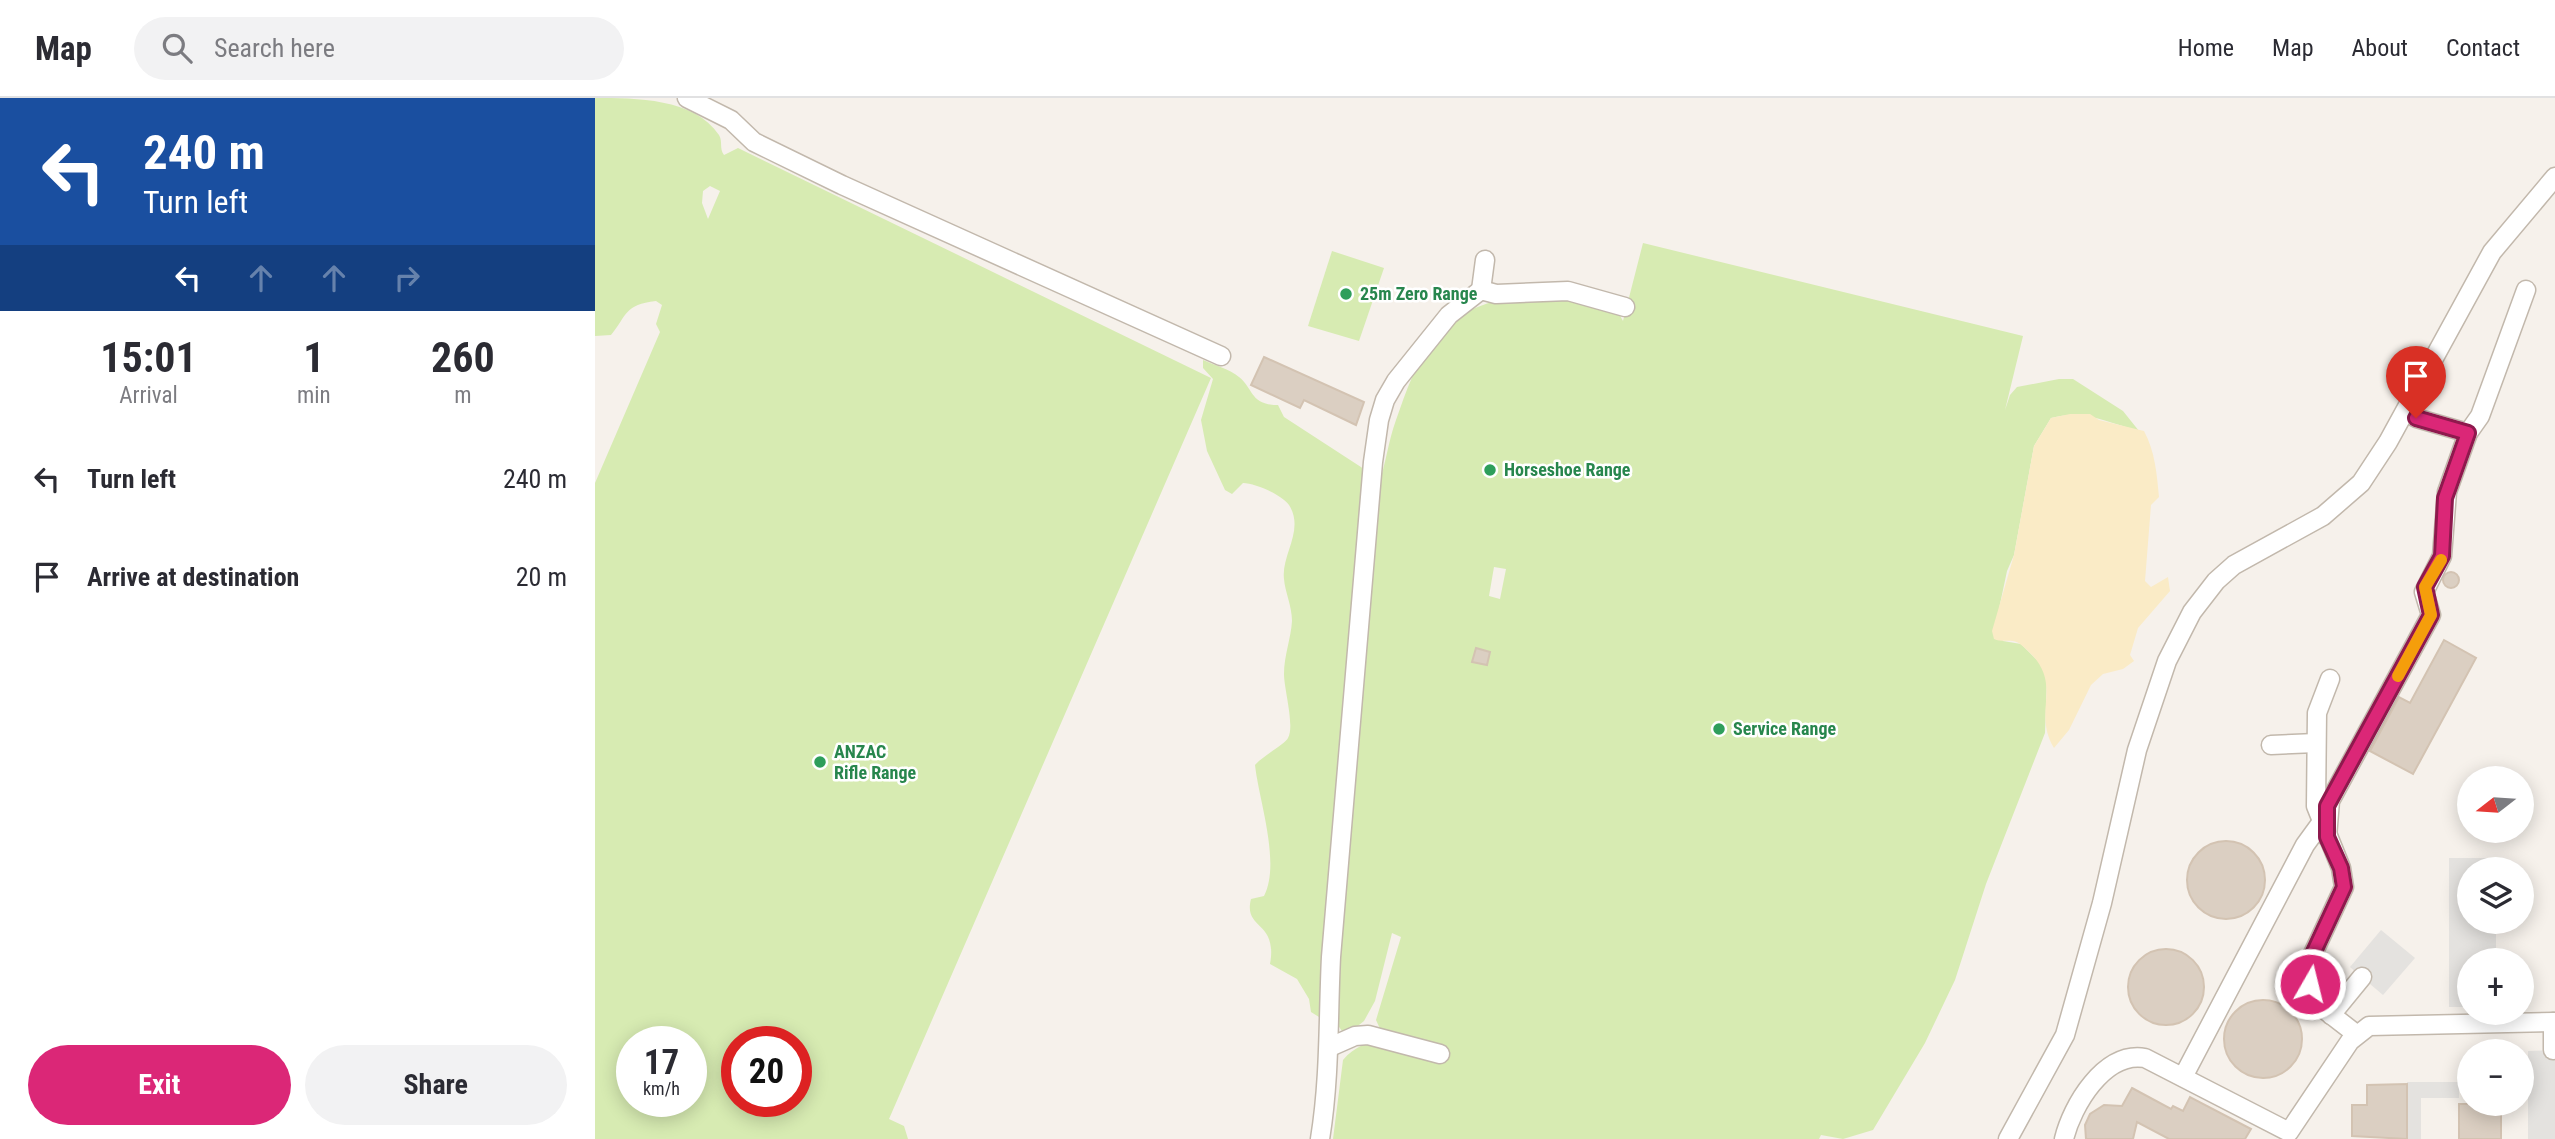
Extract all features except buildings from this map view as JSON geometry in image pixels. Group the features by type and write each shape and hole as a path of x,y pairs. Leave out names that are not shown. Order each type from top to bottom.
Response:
{"lane":[{"path":"687,98 731,120 754,142 842,185 1221,356"},
{"path":"2008,1139 2065,1035 2096,926 2137,750 2167,661 2192,611 2216,581 2234,565 2323,516 2361,483 2388,442 2492,252 2555,177"},
{"path":"1320,1139 1330,1047 1327,1030 1331,957 1377,428 1385,400 1426,340 1449,314 1481,290 1485,260"},
{"path":"1481,290 1496,294 1568,291 1625,307"},
{"path":"2183,1077 2305,845 2324,830 2330,800 2431,615 2425,587 2442,556 2445,498 2468,433 2480,416 2526,290"},
{"path":"2416,418 2468,433"},
{"path":"2330,679 2319,705 2316,806 2341,868 2344,887 2311,958 2309,974 2316,1003 2356,1034"},
{"path":"2271,745 2316,743"},
{"path":"2331,1015 2362,978"},
{"path":"2064,1139 2085,1094 2117,1062 2144,1058 2293,1135 2356,1034 2373,1026 2457,1020"},
{"path":"2534,1021 2554,1022 2553,1050"},
{"path":"1330,1047 1355,1036 1368,1035 1440,1054"}],"green space":[{"name":"ANZAC Rifle Range","path":"595,98 646,100 680,107 708,123 719,135 724,155 738,148 1211,378 889,1119 904,1126 908,1139 595,1139 595,483 660,332 656,324 662,305 656,301 632,308 611,335 595,336","holes":["710,186 720,191 708,219 702,203 703,191"]},
{"name":"Service Range","path":"1643,243 2023,336 2005,410 2010,395 2017,387 2073,379 2123,411 2139,431 2085,416 2063,416 2051,418 2034,446 2014,555 2007,571 1996,623 2003,641 2021,644 2042,665 2047,677 2045,733 1986,884 1955,980 1925,1043 1873,1130 1843,1139 1821,1135 1819,1139 1333,1139 1343,1060 1352,1051 1382,1033 1376,1020 1401,937 1392,933 1375,1001 1364,1021 1354,1029 1342,1031 1334,1020 1378,486 1396,420 1412,377 1428,347 1447,325 1476,308 1510,298 1562,295 1583,299 1618,312 1623,321","holes":["1494,567 1506,569 1500,599 1489,596"]},
{"name":"25m Zero Range","path":"1332,251 1384,268 1359,341 1308,326"},
{"path":"1203,360 1235,374 1257,399 1278,405 1284,417 1364,469 1319,1017 1311,1012 1309,999 1297,979 1270,964 1269,940 1250,909 1251,899 1264,896 1270,867 1270,850 1255,765 1286,741 1290,732 1284,674 1292,621 1284,570 1295,524 1286,501 1261,487 1243,483 1232,494 1225,490 1207,451 1201,420 1213,379 1203,368"}],"sand":[{"path":"2090,414 2099,420 2144,431 2153,455 2159,497 2151,505 2145,581 2151,587 2168,577 2170,591 2138,628 2130,655 2134,661 2123,669 2103,674 2091,685 2069,730 2054,748 2045,720 2046,683 2043,671 2035,658 2020,644 1994,639 1992,631 2014,555 2034,446 2051,418"}],"shaded area":[{"path":"2449,858 2457,858 2457,934 2496,934 2496,948 2457,948 2457,1007 2449,1007"},
{"path":"2381,930 2415,958 2383,995 2350,967"},
{"path":"2555,1050 2555,1139 2528,1139 2528,1116 2534,1116 2534,1051"},
{"path":"2407,1082 2457,1082 2457,1098 2421,1098 2421,1139 2407,1139"}],"slow traffic":[{"path":"2398,676 2431,615 2424,592 2441,560"}],"place":[{"name":"25m Zero Range","path":"1346,294"},
{"name":"Horseshoe Range","path":"1490,470"},
{"name":"Service Range","path":"1719,729"},
{"name":"ANZAC Rifle Range","path":"820,762"}],"route":[{"path":"2310,984 2311,958 2344,887 2341,868 2327,837 2327,806 2431,615 2425,587 2442,556 2445,498 2468,433 2416,418"}]}
